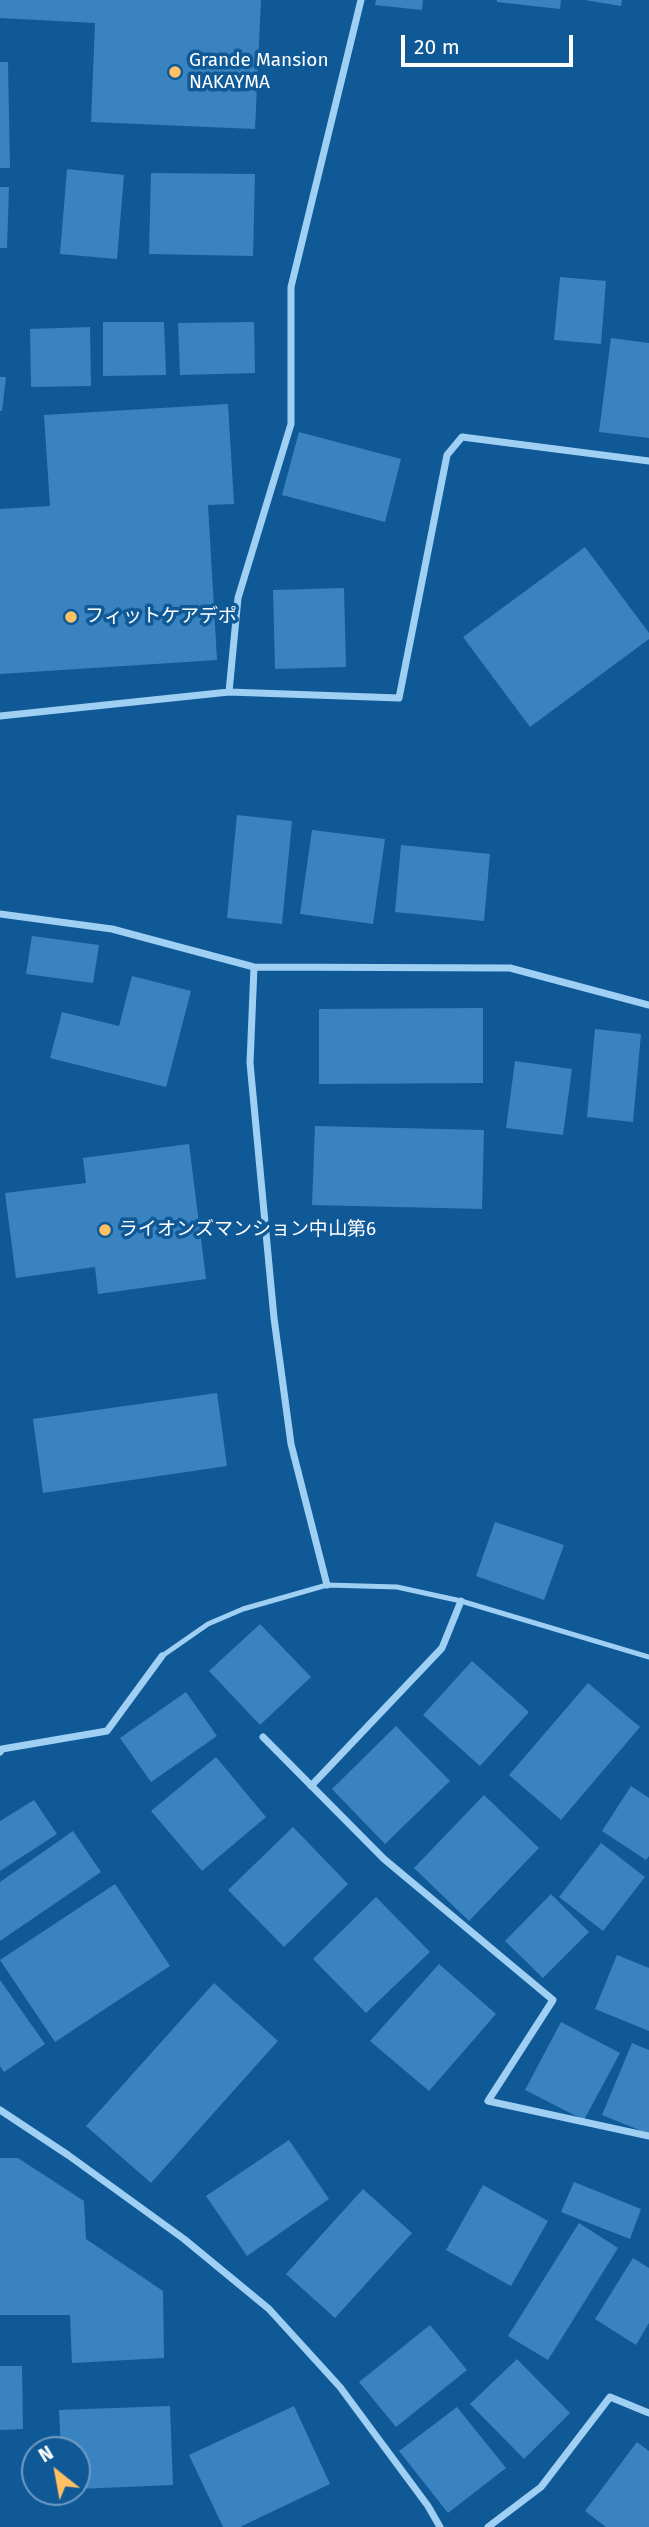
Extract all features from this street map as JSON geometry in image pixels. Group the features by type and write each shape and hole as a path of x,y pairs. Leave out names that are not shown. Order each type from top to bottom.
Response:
{"street":[{"path":"229,692 238,598 291,424 291,286 361,0"},
{"path":"0,716 229,692 399,698 447,455 462,436 649,461"},
{"path":"0,914 113,929 254,967 510,968 649,1005"},
{"path":"254,967 250,1063 274,1318 291,1444 327,1585"},
{"path":"311,1786 442,1648 461,1601"},
{"path":"0,1752 2,1749 107,1731 162,1656"},
{"path":"263,1737 384,1859 553,2000 488,2101 649,2136"},
{"path":"0,2110 68,2155 184,2239 269,2309 340,2387 428,2506 440,2527"},
{"path":"488,2527 541,2487 610,2397 649,2413"}],"lane":[{"path":"162,1656 208,1624 243,1609 327,1585 397,1587 461,1601 649,1657"}],"building":[{"name":"Grande Mansion NAKAYMA","path":"0,0 261,0 255,129 91,122 95,23 0,18"},
{"path":"376,0 423,0 422,10 375,5"},
{"path":"497,0 561,0 560,9"},
{"path":"585,0 622,0 621,6"},
{"path":"0,62 8,62 10,168 0,168"},
{"path":"67,169 124,175 117,259 60,254"},
{"path":"151,173 255,174 253,256 149,254"},
{"path":"0,187 9,187 7,248 0,248"},
{"path":"560,277 606,281 601,344 554,340"},
{"path":"103,322 164,322 166,375 103,376"},
{"path":"254,322 255,373 180,375 178,323"},
{"path":"90,327 91,386 31,387 30,329"},
{"path":"611,338 649,343 649,438 599,432"},
{"path":"0,377 6,377 2,411 0,411"},
{"path":"228,404 234,504 208,505 217,660 0,674 0,509 50,506 44,415"},
{"path":"299,432 401,459 385,522 282,495"},
{"path":"585,547 649,633 649,639 530,727 463,637"},
{"path":"344,588 346,667 275,669 273,590"},
{"path":"237,815 292,821 282,924 227,918"},
{"path":"312,830 385,839 373,924 300,914"},
{"path":"401,845 490,854 484,921 395,912"},
{"path":"32,936 99,945 93,983 26,974"},
{"path":"132,976 191,991 166,1087 50,1058 62,1012 119,1026"},
{"path":"483,1008 483,1083 319,1084 319,1009"},
{"path":"595,1029 641,1034 633,1122 587,1117"},
{"path":"515,1061 572,1069 563,1135 506,1128"},
{"path":"315,1126 484,1130 482,1209 312,1205"},
{"name":"ライオンズマンション中山第6","path":"189,1144 206,1279 98,1294 95,1267 16,1278 5,1193 86,1183 83,1158"},
{"path":"217,1393 227,1466 43,1493 33,1419"},
{"path":"495,1522 564,1545 544,1600 476,1576"},
{"path":"260,1624 311,1677 260,1725 209,1671"},
{"path":"472,1661 529,1712 480,1766 423,1715"},
{"path":"588,1683 640,1727 561,1820 509,1775"},
{"path":"186,1692 217,1736 151,1782 120,1738"},
{"path":"396,1726 450,1781 385,1844 332,1789"},
{"path":"216,1757 266,1817 202,1871 151,1811"},
{"path":"631,1786 649,1798 649,1856 646,1860 602,1831"},
{"path":"484,1795 539,1848 469,1921 414,1868"},
{"path":"34,1800 57,1834 0,1871 0,1821"},
{"path":"293,1827 348,1884 284,1947 228,1890"},
{"path":"73,1831 101,1872 0,1941 0,1882"},
{"path":"601,1843 645,1877 603,1931 559,1897"},
{"path":"115,1884 170,1966 55,2042 0,1960"},
{"path":"551,1894 589,1932 543,1978 505,1941"},
{"path":"376,1897 430,1952 366,2013 313,1959"},
{"path":"617,1955 649,1968 649,2031 595,2009"},
{"path":"439,1964 496,2014 429,2091 370,2041"},
{"path":"0,1980 45,2044 4,2072 0,2066"},
{"path":"214,1983 278,2041 151,2183 86,2126"},
{"path":"561,2022 620,2053 584,2120 525,2090"},
{"path":"632,2043 649,2050 649,2134 602,2115"},
{"path":"289,2140 329,2199 247,2256 206,2196"},
{"path":"0,2158 18,2158 84,2201 86,2239 163,2291 164,2358 72,2363 70,2315 0,2315"},
{"path":"574,2182 641,2209 630,2239 561,2212"},
{"path":"483,2185 548,2221 511,2286 446,2250"},
{"path":"363,2189 412,2233 335,2318 286,2274"},
{"path":"579,2223 618,2248 548,2360 508,2336"},
{"path":"633,2258 649,2268 649,2323 636,2345 595,2319"},
{"path":"430,2325 467,2370 396,2427 359,2382"},
{"path":"517,2359 570,2413 524,2459 470,2404"},
{"path":"0,2366 22,2366 23,2429 0,2430"},
{"path":"170,2406 173,2485 91,2488 91,2436 60,2436 59,2410"},
{"path":"294,2406 330,2484 240,2527 223,2527 189,2455"},
{"path":"457,2407 506,2468 448,2513 399,2451"},
{"path":"637,2442 649,2451 649,2527 606,2527 585,2511"}],"place":[{"name":"Grande Mansion NAKAYMA","path":"175,72"},
{"name":"フィットケアデポ","path":"71,617"},
{"name":"ライオンズマンション中山第6","path":"105,1230"}]}
